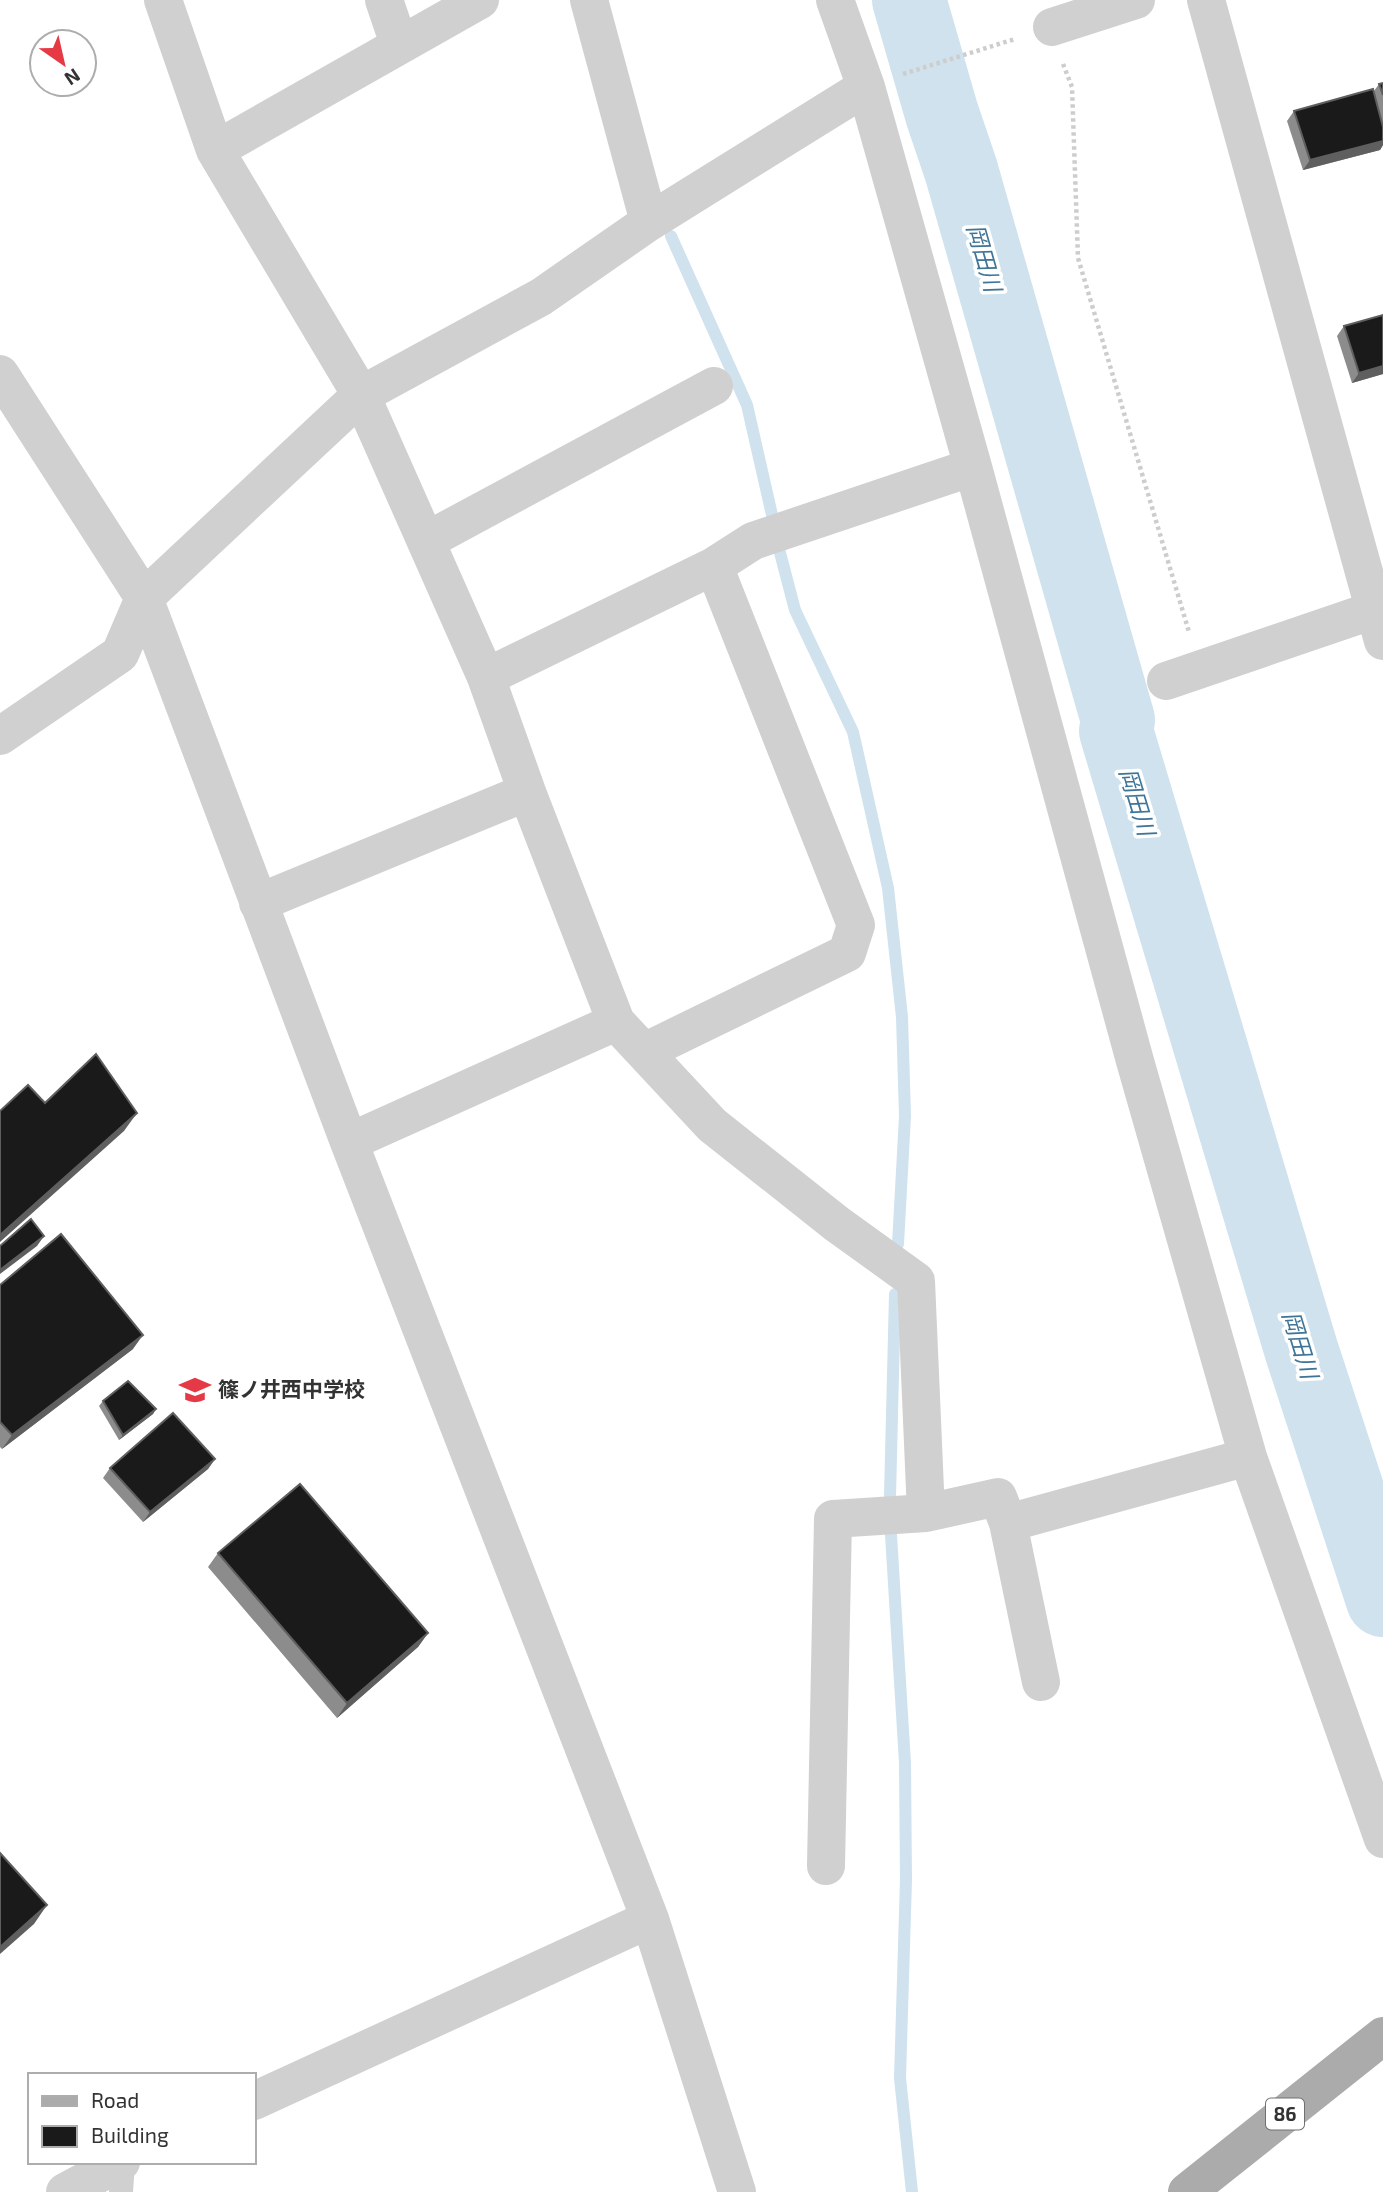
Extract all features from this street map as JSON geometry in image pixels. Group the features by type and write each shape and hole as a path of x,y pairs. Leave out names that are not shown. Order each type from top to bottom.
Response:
{"main road":[{"name":"86","path":"1186,2192 1383,2036"}],"street":[{"path":"163,0 215,150 362,395 486,677 527,792 616,1022 712,1125 837,1224 916,1281 926,1513"},
{"path":"383,0 399,44"},
{"path":"215,150 480,0"},
{"path":"589,0 649,222"},
{"path":"835,0 879,82 973,467 1138,1074 1248,1457 1383,1839"},
{"path":"1043,40 1136,0"},
{"path":"1183,676 1380,619 1206,0"},
{"path":"0,736 120,654 144,598 362,395 541,297 649,222 879,82"},
{"path":"0,374 144,598 349,1142 650,1919 737,2192"},
{"path":"426,541 714,386"},
{"path":"486,677 714,566 753,541 973,467"},
{"path":"644,1052 847,953 856,925 714,566"},
{"path":"258,903 527,792"},
{"path":"349,1142 616,1022"},
{"path":"1008,1523 1248,1457"},
{"path":"827,1867 833,1518 926,1513 998,1496 1008,1523 1041,1682"},
{"path":"256,2100 650,1919"},
{"path":"65,2192 118,2164"}],"lane":[{"path":"121,2192 122,2164"}],"path":[{"path":"879,82 1043,40 1072,87 1078,258 1183,676"}],"building":[{"path":"1373,89 1383,127 1383,141 1310,160 1294,111"},
{"path":"1383,315 1383,366 1359,373 1344,326"},
{"path":"96,1054 137,1113 0,1235 0,1111 28,1085 45,1103"},
{"path":"31,1219 44,1236 0,1270 0,1246"},
{"path":"61,1234 143,1335 12,1435 0,1422 0,1285"},
{"path":"128,1381 156,1409 123,1435 103,1401"},
{"path":"173,1413 215,1459 150,1512 110,1468"},
{"path":"300,1484 428,1633 347,1703 218,1553"},
{"path":"0,1853 47,1905 0,1947"}],"waterway":[{"name":"岡田川","path":"909,0 961,170 1118,720 1116,731 1301,1349 1383,1600"},
{"path":"671,236 747,405 772,515"},
{"path":"778,545 795,610 853,732 888,888 902,1017 905,1116 898,1244"},
{"path":"890,1496 895,1294"},
{"path":"891,1535 905,1763 906,1880 900,2078 912,2192"}],"place":[{"name":"篠ノ井西中学校","path":"195,1390"}]}
